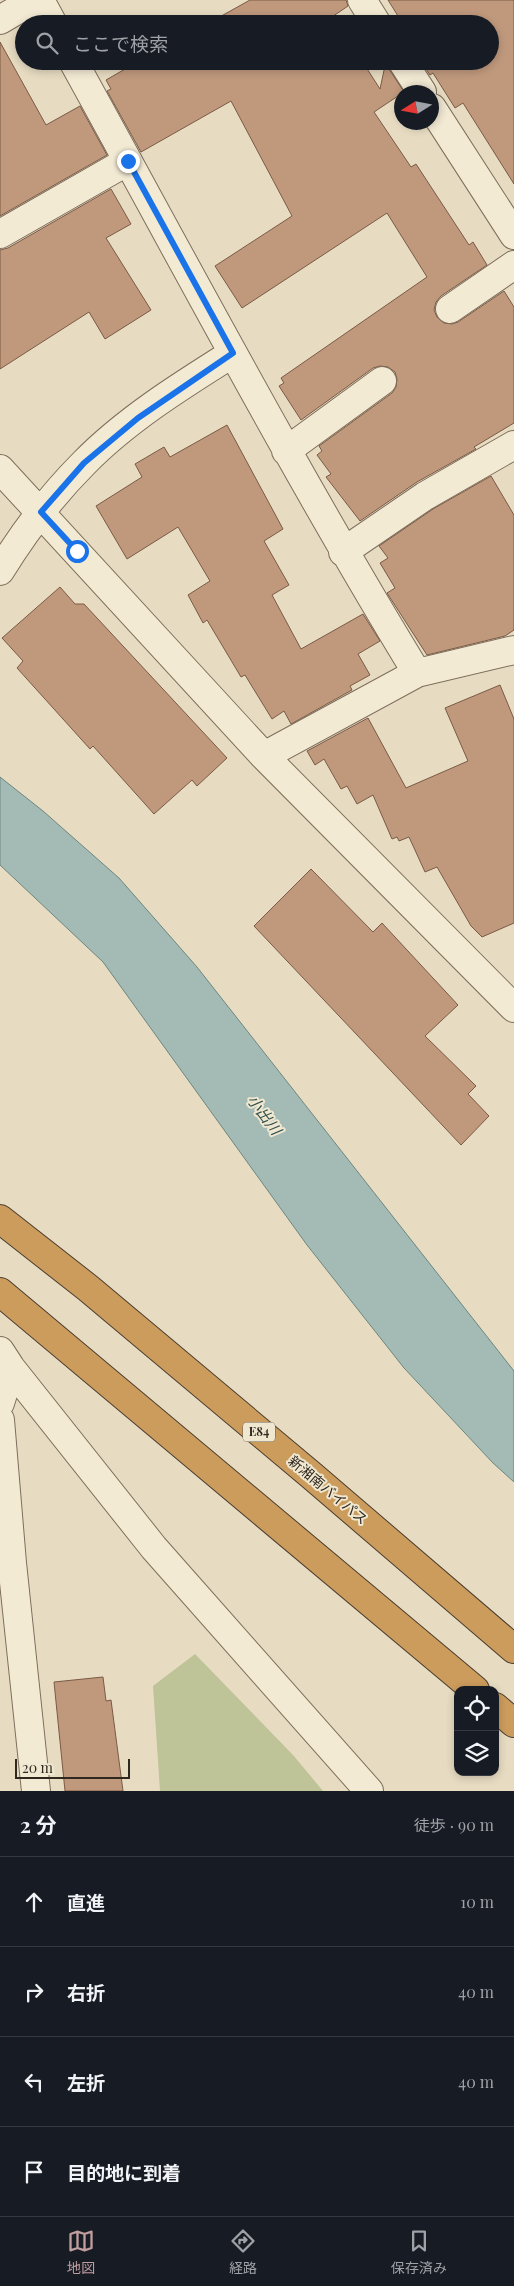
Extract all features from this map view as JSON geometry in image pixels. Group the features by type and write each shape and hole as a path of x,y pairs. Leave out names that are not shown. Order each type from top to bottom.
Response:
{"highway":[{"name":"新湘南バイパス","path":"0,1219 95,1294 319,1481 514,1649"},
{"path":"0,1292 470,1686"},
{"path":"499,1710 514,1723"}],"street":[{"path":"0,20 34,0"},
{"path":"40,0 48,15"},
{"path":"362,0 371,15"},
{"path":"78,70 286,451 343,552 417,673"},
{"path":"408,70 417,85"},
{"path":"439,119 514,235"},
{"path":"0,234 128,161"},
{"path":"450,309 514,265"},
{"path":"0,571 41,512 84,463 138,418 233,353"},
{"path":"286,451 382,381"},
{"path":"343,552 425,496 514,445"},
{"path":"0,469 264,756 514,1008"},
{"path":"264,756 417,673 514,650"},
{"path":"0,1403 5,1359"},
{"path":"5,1359 154,1548 370,1791"},
{"path":"0,1420 12,1563 36,1791"}],"green space":[{"path":"195,1654 293,1755 323,1791 160,1791 153,1686"}],"water":[{"name":"小出川","path":"0,777 43,811 119,878 197,967 514,1371 514,1482 493,1463 404,1368 307,1245 103,962 0,865"}],"building":[{"path":"250,0 346,0 348,6 335,15 223,15"},
{"path":"388,0 514,0 514,184 463,103 455,108 433,73 430,75 427,70 499,70 499,15 397,15"},
{"path":"0,42 46,125 80,106 107,155 0,216"},
{"path":"123,70 368,70 380,89 384,70 390,70 399,85 394,85 394,99 374,112 411,167 416,164 469,245 473,242 487,265 441,296 436,302 434,310 437,317 444,323 452,324 458,322 504,291 514,307 514,423 474,447 476,449 417,482 360,521 326,477 331,474 317,455 322,451 319,446 392,393 396,387 397,379 395,372 388,367 380,366 373,368 301,420 279,386 284,383 281,378 427,277 387,213 242,308 215,266 292,216 231,101 141,152 107,91 111,89 106,80"},
{"path":"111,189 131,224 106,238 151,310 105,339 89,312 0,369 0,250 8,248"},
{"path":"227,425 283,529 264,541 289,585 272,595 301,649 363,614 380,641 358,654 370,675 350,686 352,690 291,724 284,711 272,719 245,675 241,677 207,620 203,623 188,595 210,581 178,527 127,559 96,506 142,477 135,464 164,447 170,457"},
{"path":"491,476 514,515 514,630 505,636 427,655 387,593 395,588 380,563 388,558 379,546 433,509"},
{"path":"60,587 75,604 84,604 227,758 197,786 192,780 154,814 93,746 90,749 17,668 23,661 2,638"},
{"path":"500,685 514,719 514,923 482,937 471,926 437,867 425,872 409,837 399,841 397,837 392,839 373,795 357,804 347,786 341,789 324,759 315,765 307,751 368,718 406,788 468,761 445,708"},
{"path":"311,869 373,932 382,923 458,1005 425,1036 476,1086 468,1094 489,1116 461,1145 254,926"},
{"path":"103,1677 106,1701 111,1700 123,1791 65,1791 54,1682"}],"route":[{"path":"77,551 41,512 84,463 138,418 192,379 233,353 128,161"}]}
